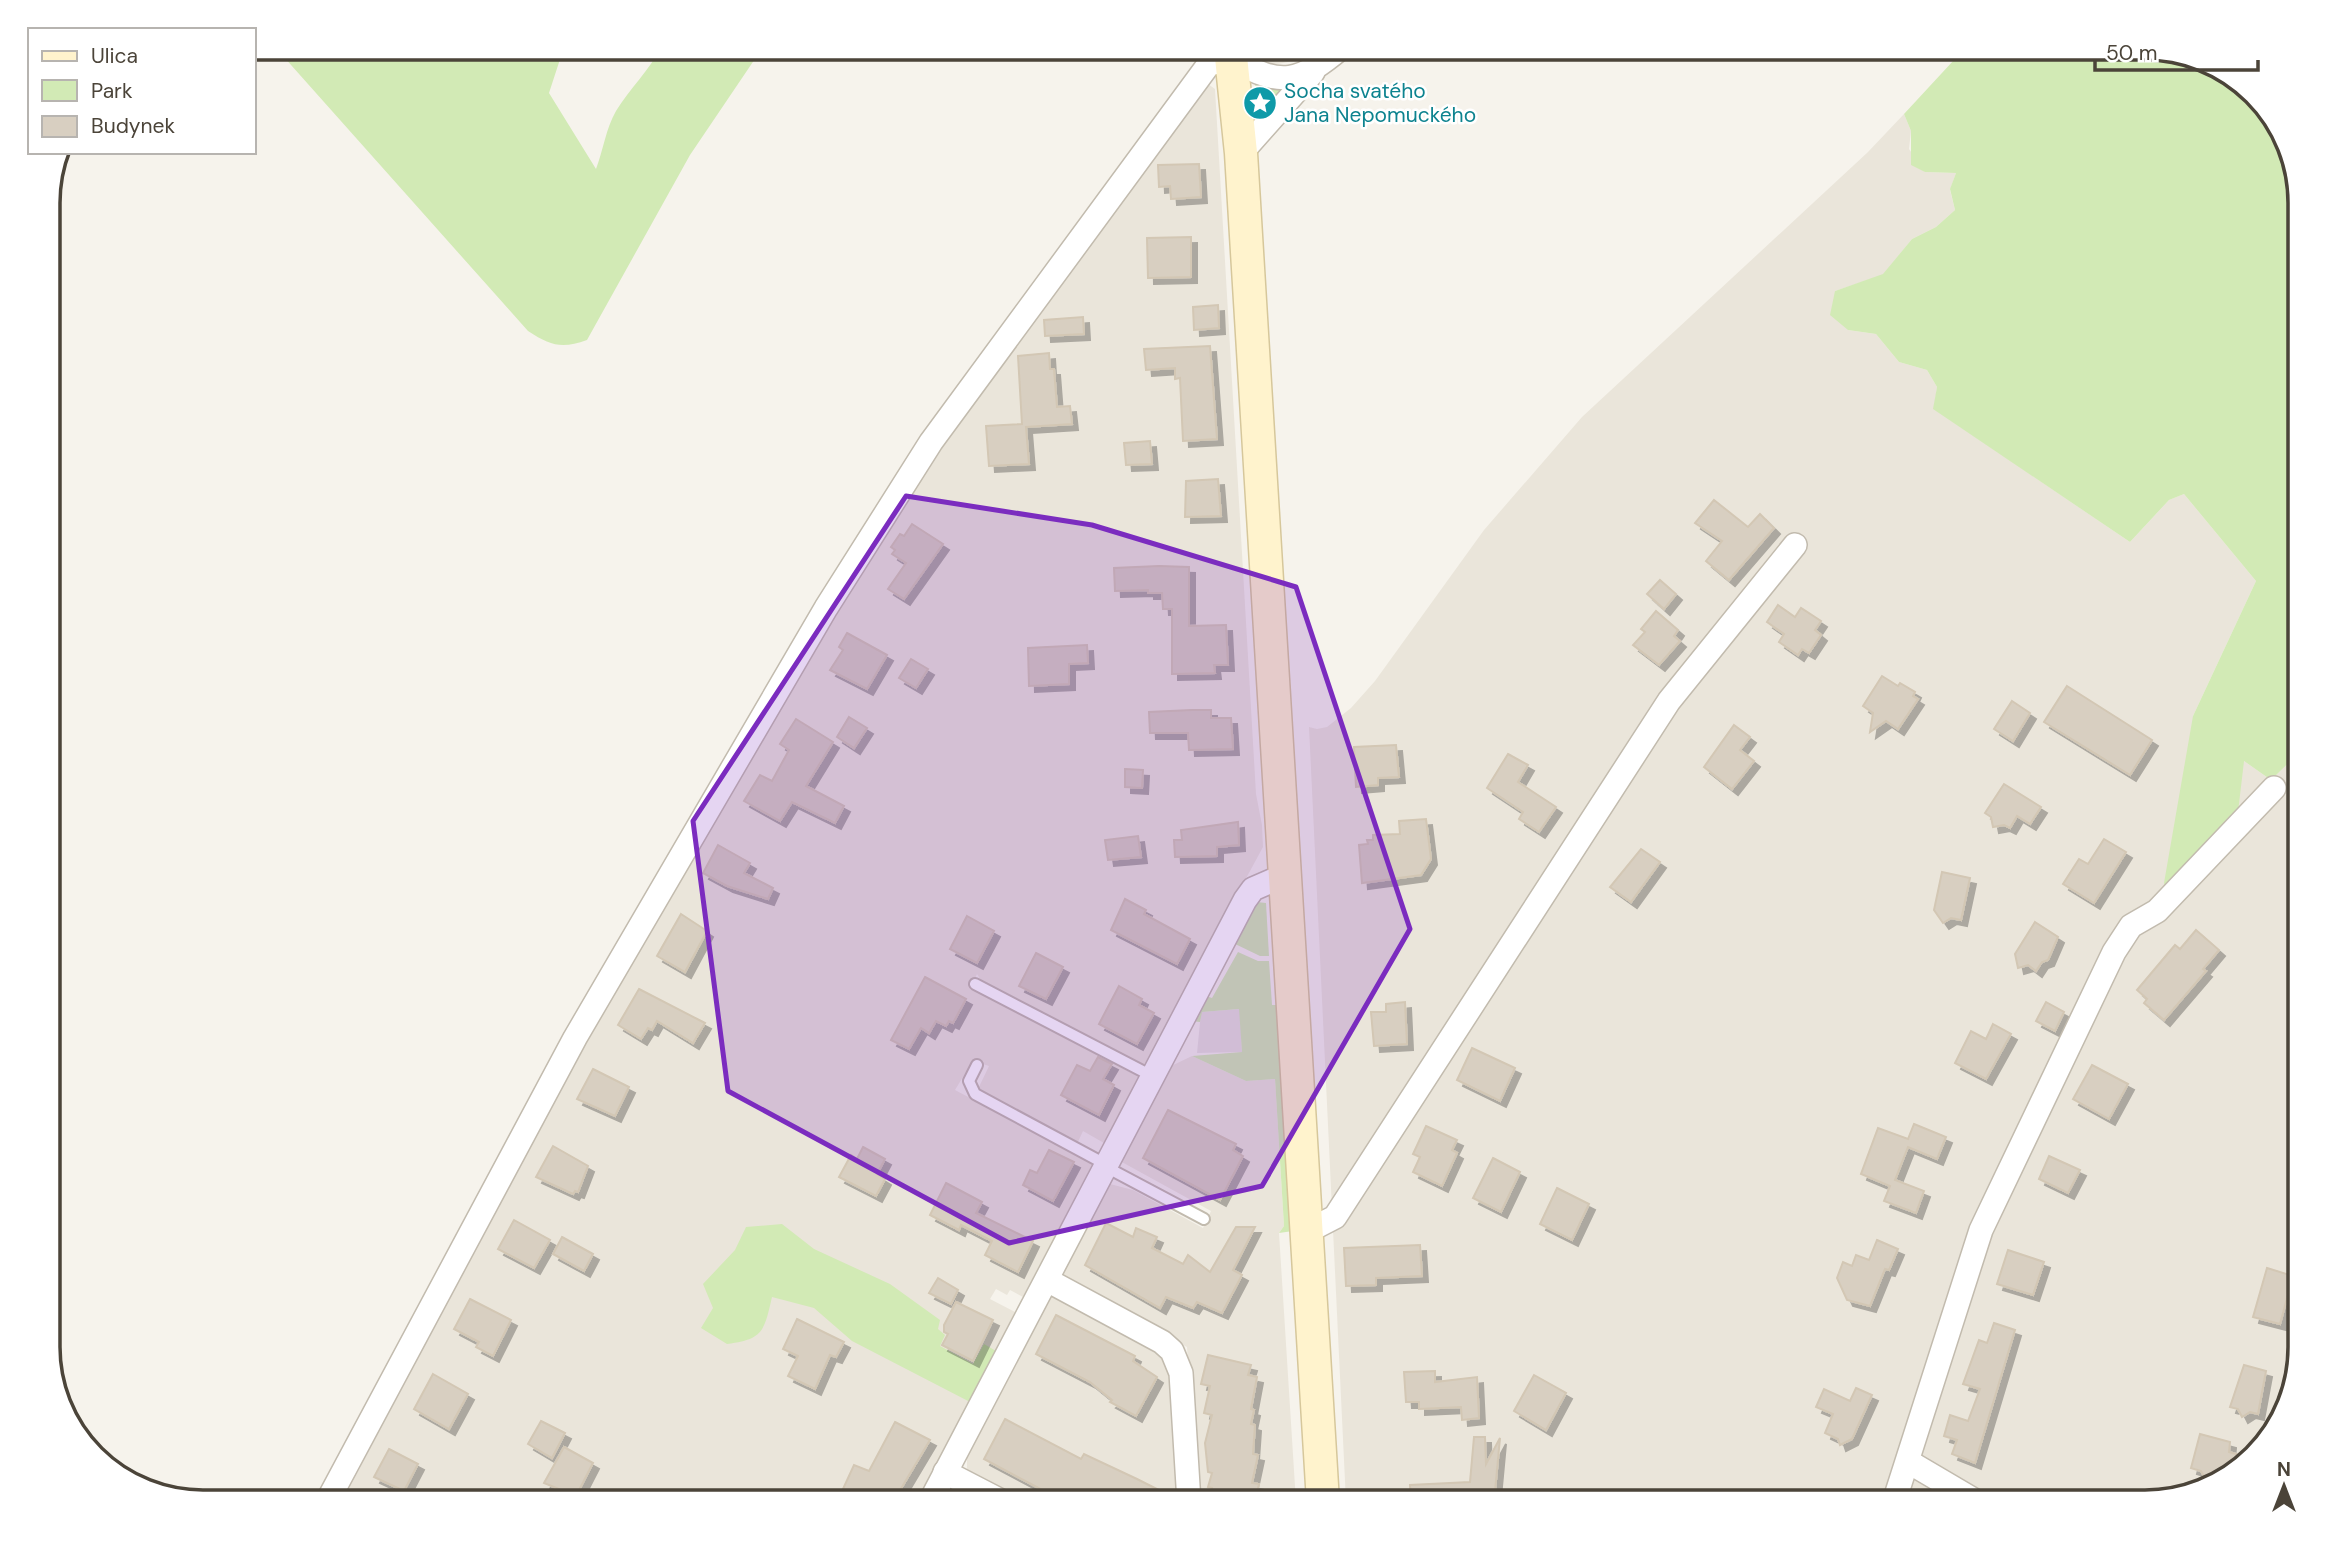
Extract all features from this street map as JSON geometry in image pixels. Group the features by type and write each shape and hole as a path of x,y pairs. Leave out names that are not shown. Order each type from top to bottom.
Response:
{"street":[{"path":"333,1490 575,1038 833,597 931,442 1209,65 1218,60"},
{"path":"1232,60 1241,153 1323,1490"},
{"path":"1240,60 1259,75 1275,78 1313,72"},
{"path":"1241,153 1327,60"},
{"path":"1306,1232 1335,1217 1669,701 1795,545"},
{"path":"1898,1490 1981,1230 2114,952 2131,926 2157,911 2274,788"},
{"path":"936,1490 1245,900 1253,889 1285,875"},
{"path":"1047,1280 1162,1342 1172,1351 1181,1373 1188,1490"},
{"path":"1909,1461 1957,1490"},
{"path":"945,1472 980,1490"}],"lane":[{"path":"975,984 1152,1076"},
{"path":"977,1065 969,1082 975,1094 1204,1219"}],"highlighted area":[{"path":"906,496 1092,525 1296,587 1410,929 1262,1186 1009,1243 728,1091 693,821"}],"shaded area":[{"path":"1269,60 1299,60 1272,65"},
{"path":"1208,84 1215,89 1256,794 1263,847 1145,1065 1131,1062 982,982 977,974 971,988 1139,1077 1104,1143 1083,1131 1077,1144 978,1089 989,1066 972,1062 955,1090 1093,1163 1023,1297 1010,1290 1007,1295 996,1289 990,1299 1015,1312 925,1490 348,1490 582,1045 802,661 912,488"},
{"path":"1904,114 1911,131 1909,149 1925,172 1956,173 1950,190 1955,210 1936,227 1912,239 1883,275 1835,291 1848,330 1876,334 1899,362 1927,370 1937,387 1934,409 2130,542 2169,500 2184,494 2256,581 2193,716 2244,761 2271,780 2288,764 2288,1346 2285,1374 2273,1410 2252,1441 2239,1454 2208,1475 2172,1487 2144,1490 1345,1490 1309,727 1327,727 1351,708 1375,681 1484,530 1582,417 1868,152"},
{"path":"1240,1009 1242,1052 1197,1053 1201,1012"},
{"path":"1192,1056 1246,1081 1275,1079 1284,1226 1279,1233 1295,1490 1196,1490 1187,1347 1066,1283 1061,1274 1110,1184 1133,1190 1203,1228 1211,1211 1120,1161 1167,1068"},
{"path":"1049,1297 1059,1297 1157,1350 1169,1372 1179,1490 999,1490 967,1472 967,1453"}],"green space":[{"path":"287,60 560,60 549,93 596,169 616,111 653,60 754,60 690,155 587,340 563,345 550,343 528,331"},
{"path":"1954,60 2163,61 2199,70 2239,95 2258,115 2277,148 2283,165 2288,202 2288,764 2271,780 2244,761 2235,838 2171,903 2164,883 2193,716 2256,581 2184,494 2169,500 2130,542 1933,409 1937,387 1927,370 1899,362 1876,334 1848,330 1830,315 1835,291 1883,274 1912,239 1936,227 1955,210 1950,189 1956,173 1925,172 1911,165 1911,131 1904,114"},
{"path":"1255,83 1282,89 1260,122"},
{"path":"1257,902 1266,903 1269,956 1260,956 1231,942"},
{"path":"1238,952 1258,961 1269,961 1272,1005 1279,1005 1293,1231 1279,1233 1284,1226 1275,1079 1246,1081 1192,1056 1242,1052 1239,1009 1202,1012 1200,1022 1190,1021 1203,995 1212,998"},
{"path":"782,1224 814,1249 890,1284 940,1320 938,1329 945,1335 940,1346 973,1364 984,1344 996,1351 970,1402 852,1341 814,1308 772,1297 760,1332 739,1342 727,1344 701,1328 713,1308 703,1284 735,1250 746,1227"}],"building":[{"path":"1199,164 1201,197 1171,199 1170,186 1159,187 1158,165"},
{"path":"1191,237 1191,277 1148,278 1147,238"},
{"path":"1218,305 1219,328 1194,330 1193,307"},
{"path":"1083,317 1084,334 1045,336 1044,320"},
{"path":"1210,346 1217,439 1183,441 1180,378 1175,379 1175,368 1146,370 1144,349"},
{"path":"1049,353 1050,369 1054,369 1057,407 1070,406 1072,424 1026,427 1029,464 989,466 986,426 1022,424 1018,356"},
{"path":"1150,441 1152,464 1126,465 1124,443"},
{"path":"1218,479 1221,516 1185,517 1186,481"},
{"path":"1714,500 1748,527 1760,514 1774,528 1729,580 1706,561 1722,541 1695,523"},
{"path":"912,524 943,544 904,599 888,589 906,563 892,554 895,550 891,547 900,534 904,536"},
{"path":"1189,567 1189,626 1226,625 1228,665 1214,665 1215,673 1172,674 1172,609 1163,609 1162,593 1148,593 1148,590 1115,591 1114,568"},
{"path":"1660,580 1676,594 1664,609 1647,594"},
{"path":"1778,605 1795,617 1801,608 1821,621 1815,630 1821,635 1809,653 1802,649 1798,655 1779,642 1784,634 1767,622"},
{"path":"1656,611 1678,630 1674,636 1680,641 1659,665 1633,645 1645,632 1641,629"},
{"path":"847,633 887,655 867,689 830,670 843,650 839,647"},
{"path":"1087,645 1088,663 1069,664 1069,684 1029,686 1028,648"},
{"path":"911,659 928,669 916,688 899,678"},
{"path":"1882,676 1915,692 1913,696 1918,699 1898,729 1886,721 1870,732 1873,713 1863,706"},
{"path":"2067,686 2152,740 2130,775 2044,722"},
{"path":"2012,701 2030,713 2013,741 1994,729"},
{"path":"1211,710 1211,718 1231,718 1233,749 1189,750 1188,733 1150,733 1149,712"},
{"path":"849,717 867,728 854,748 837,737"},
{"path":"796,719 833,742 806,786 844,806 835,823 792,802 780,821 744,801 760,775 772,781 789,750 780,744"},
{"path":"1734,725 1750,737 1740,750 1754,761 1732,789 1704,767"},
{"path":"1396,745 1399,777 1378,778 1378,785 1356,787 1354,747"},
{"path":"1508,754 1528,765 1518,782 1556,807 1539,832 1519,819 1523,812 1487,788"},
{"path":"1125,769 1143,770 1142,788 1125,787"},
{"path":"2004,784 2041,807 2030,824 2017,816 2010,828 2004,825 1993,827 1991,817 1985,813"},
{"path":"1426,819 1431,859 1421,875 1362,883 1359,845 1368,844 1367,840 1373,840 1373,835 1400,834 1399,821"},
{"path":"1238,822 1239,845 1217,847 1217,856 1175,857 1174,840 1182,840 1181,830"},
{"path":"1138,836 1141,857 1108,860 1105,840"},
{"path":"2104,839 2126,852 2094,903 2063,884 2079,859 2088,864"},
{"path":"718,845 750,863 744,873 773,888 768,899 727,886 703,873"},
{"path":"1641,849 1660,862 1631,902 1610,887"},
{"path":"1942,872 1970,878 1961,920 1951,918 1943,923 1934,910"},
{"path":"1125,899 1146,910 1144,914 1190,939 1177,964 1111,930"},
{"path":"681,914 707,931 685,972 657,956"},
{"path":"967,916 994,931 977,963 950,949"},
{"path":"2035,922 2058,937 2048,960 2042,962 2036,971 2028,965 2018,968 2015,954"},
{"path":"2196,930 2219,950 2203,969 2206,971 2164,1020 2144,1003 2147,999 2137,990 2175,945 2180,949"},
{"path":"1036,953 1063,967 1046,999 1019,986"},
{"path":"925,977 966,999 953,1023 949,1021 946,1026 936,1021 929,1033 921,1028 909,1049 891,1040"},
{"path":"1119,986 1142,999 1139,1005 1154,1013 1137,1044 1099,1024"},
{"path":"639,989 705,1023 693,1043 657,1021 652,1030 648,1028 641,1039 618,1025"},
{"path":"1405,1002 1407,1044 1374,1046 1371,1012 1386,1012 1386,1004"},
{"path":"2046,1002 2064,1012 2055,1031 2036,1021"},
{"path":"1993,1024 2011,1034 1986,1079 1955,1063 1971,1031 1986,1039"},
{"path":"1472,1048 1515,1068 1500,1101 1457,1080"},
{"path":"1098,1057 1112,1064 1103,1079 1114,1085 1099,1115 1061,1095 1077,1065 1090,1071"},
{"path":"2092,1065 2128,1084 2109,1119 2073,1099"},
{"path":"593,1069 629,1087 615,1116 577,1099"},
{"path":"1168,1110 1236,1144 1233,1150 1243,1156 1220,1200 1143,1158"},
{"path":"1914,1124 1946,1137 1937,1159 1908,1147 1895,1180 1924,1191 1916,1213 1884,1201 1890,1186 1861,1174 1878,1128 1908,1139"},
{"path":"1426,1126 1457,1140 1452,1150 1457,1153 1442,1186 1413,1172 1420,1157 1413,1154"},
{"path":"553,1146 588,1166 578,1192 573,1194 536,1177"},
{"path":"863,1147 885,1159 877,1174 885,1179 876,1196 839,1177 851,1155 857,1159"},
{"path":"1049,1150 1074,1162 1053,1201 1023,1185 1030,1170 1037,1173"},
{"path":"2049,1156 2080,1170 2068,1193 2039,1179"},
{"path":"1493,1158 1520,1172 1501,1212 1473,1198"},
{"path":"946,1183 982,1202 976,1213 1033,1241 1018,1272 985,1255 992,1241 961,1225 959,1230 930,1215"},
{"path":"1557,1188 1589,1204 1572,1240 1540,1224"},
{"path":"514,1220 550,1240 534,1268 498,1249"},
{"path":"1106,1223 1133,1237 1136,1228 1157,1237 1152,1248 1183,1264 1188,1255 1210,1272 1236,1227 1255,1227 1233,1270 1242,1275 1222,1313 1197,1302 1193,1308 1166,1297 1160,1308 1085,1265"},
{"path":"562,1237 593,1254 584,1271 553,1254"},
{"path":"1877,1240 1898,1249 1889,1270 1885,1269 1870,1306 1847,1300 1837,1278 1843,1262 1852,1266 1856,1255 1869,1260"},
{"path":"1420,1245 1422,1276 1376,1278 1376,1285 1346,1286 1344,1248"},
{"path":"2008,1250 2044,1262 2033,1295 1997,1284"},
{"path":"2267,1268 2288,1274 2288,1294 2280,1324 2253,1317"},
{"path":"938,1278 958,1290 951,1304 929,1293"},
{"path":"470,1299 511,1320 493,1356 476,1347 479,1342 454,1329"},
{"path":"956,1302 993,1320 973,1361 942,1345 948,1334 944,1332 944,1325"},
{"path":"1056,1315 1135,1356 1133,1361 1157,1377 1136,1416 1110,1402 1112,1400 1090,1382 1036,1354"},
{"path":"797,1319 844,1342 836,1357 830,1355 815,1389 788,1376 798,1356 783,1349"},
{"path":"1994,1323 2015,1330 1975,1463 1952,1454 1957,1440 1944,1436 1950,1415 1968,1421 1980,1389 1963,1384 1979,1340 1987,1343"},
{"path":"1208,1355 1251,1365 1248,1375 1257,1377 1251,1424 1255,1425 1253,1454 1258,1455 1252,1483 1259,1484 1258,1490 1212,1490 1208,1487 1212,1473 1208,1472 1205,1443 1212,1415 1204,1413 1210,1386 1201,1384"},
{"path":"2244,1365 2266,1371 2258,1414 2250,1412 2242,1417 2238,1409 2230,1407"},
{"path":"1435,1371 1435,1382 1477,1377 1479,1418 1462,1420 1461,1407 1419,1409 1419,1402 1406,1402 1404,1372"},
{"path":"433,1374 468,1394 449,1429 414,1409"},
{"path":"1534,1375 1566,1393 1546,1430 1514,1411"},
{"path":"1856,1388 1872,1395 1852,1439 1840,1445 1838,1439 1825,1433 1833,1414 1816,1407 1824,1389 1850,1401"},
{"path":"1005,1419 1081,1459 1084,1454 1159,1490 1042,1490 984,1459"},
{"path":"541,1421 565,1433 552,1458 528,1444"},
{"path":"895,1422 930,1440 900,1490 843,1490 854,1465 869,1471"},
{"path":"2200,1434 2230,1442 2229,1452 2238,1455 2204,1476 2201,1471 2191,1468"},
{"path":"1474,1437 1485,1437 1486,1464 1500,1438 1495,1490 1410,1490 1410,1485 1470,1482"},
{"path":"564,1447 593,1463 579,1490 561,1490 544,1483"},
{"path":"389,1449 418,1464 405,1490 374,1477"}],"place":[{"name":"Socha svatého Jana Nepomuckého","path":"1260,103"}]}
